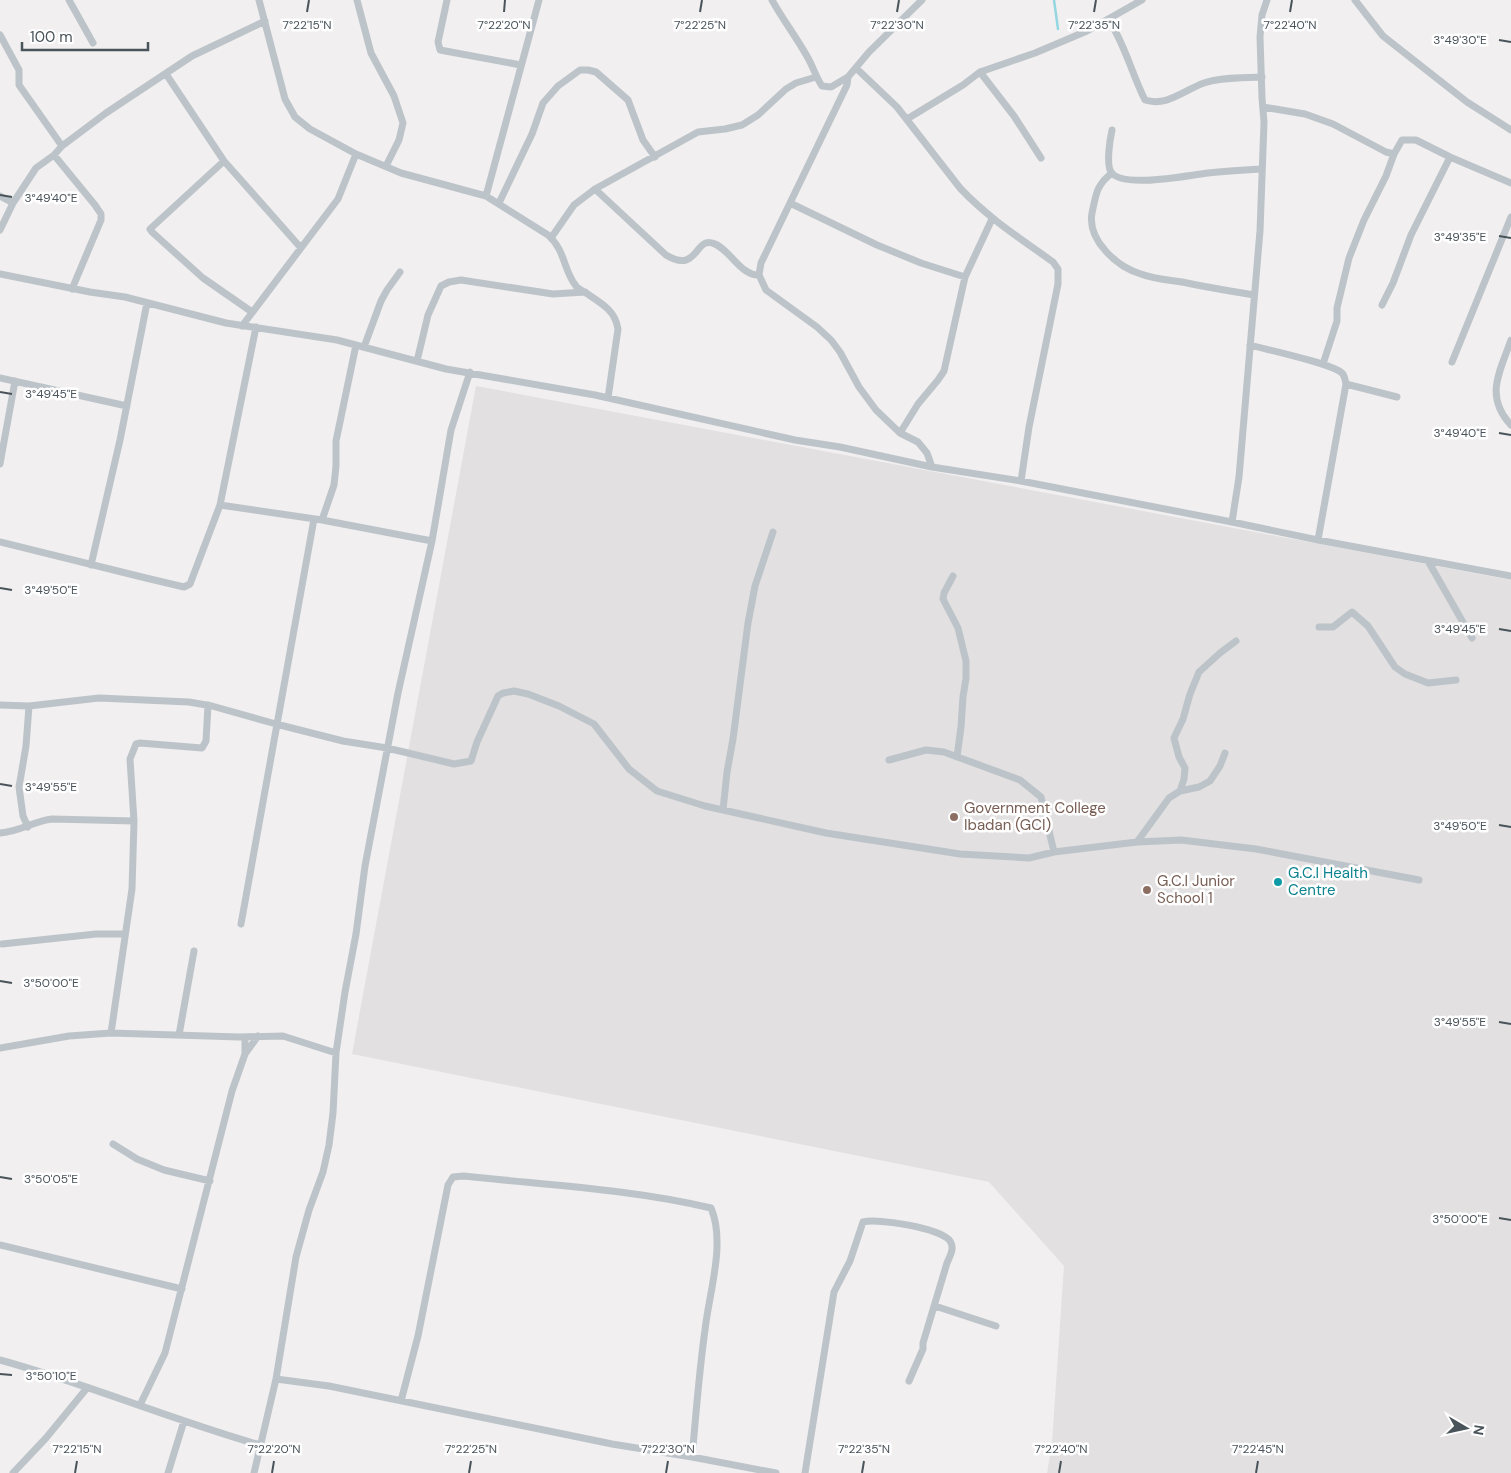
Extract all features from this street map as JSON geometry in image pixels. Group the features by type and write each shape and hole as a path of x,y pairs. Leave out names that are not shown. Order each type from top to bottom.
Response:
{"street":[{"path":"69,0 93,43"},
{"path":"259,0 285,99 295,117 310,129 356,154 401,172 486,196 499,202 556,242 576,286 611,311 616,319 618,329 608,398"},
{"path":"357,0 371,53 394,96 403,123 399,140 386,166"},
{"path":"448,0 438,42 440,50 521,65"},
{"path":"486,196 538,0"},
{"path":"772,0 782,19 807,56 822,86 831,87 848,77 869,52 922,0"},
{"path":"907,119 963,85 980,72 1087,31 1142,0"},
{"path":"1232,522 1238,477 1260,232 1264,122 1260,37 1262,16 1267,0"},
{"path":"1355,0 1383,36 1467,102 1511,130"},
{"path":"1109,20 1128,57 1145,100 1158,102 1173,99 1203,83 1217,80 1262,76"},
{"path":"0,230 13,203 36,168 54,155 62,146 106,113 192,56 265,21"},
{"path":"0,35 19,70 19,85 62,146"},
{"path":"856,68 897,107 960,188 992,219 1054,262 1058,269 1058,284 1021,481"},
{"path":"499,202 532,134 543,103 558,86 580,70 596,72 628,100 643,140 655,157"},
{"path":"980,72 1014,116 1041,158"},
{"path":"166,74 224,161 301,248"},
{"path":"551,238 574,204 595,189 698,132 742,125 758,115 786,89 806,79 816,77"},
{"path":"848,77 847,85 761,263 759,275 766,290 817,327 831,340 840,352 859,387 876,410 900,433 918,442 927,453 932,467"},
{"path":"1263,107 1305,114 1333,124 1386,152 1394,154"},
{"path":"1112,130 1109,168 1112,174 1118,178 1138,180 1262,169"},
{"path":"1323,364 1337,321 1337,308 1350,258 1364,220 1386,176 1400,142 1407,139 1416,140 1511,183"},
{"path":"242,326 338,198 356,154"},
{"path":"54,155 95,205 101,214 102,220 72,289"},
{"path":"1382,305 1411,235 1450,157"},
{"path":"224,161 150,229 203,278 252,312"},
{"path":"1112,174 1102,181 1098,189 1091,221 1092,229 1107,253 1120,264 1140,274 1254,295"},
{"path":"595,189 671,259 682,262 687,260 705,243 709,242 717,245 749,273 759,275"},
{"path":"0,196 13,203"},
{"path":"790,203 877,245 921,263 965,277"},
{"path":"1452,362 1511,217"},
{"path":"900,433 918,404 944,371 965,277 992,219"},
{"path":"364,347 386,290 400,272"},
{"path":"0,274 72,289 125,297 226,323 320,337 446,369 608,398 795,440 840,447 932,467 1021,481 1511,576"},
{"path":"417,361 428,315 442,286 449,282 461,280 553,294 585,292"},
{"path":"91,565 127,406 147,303"},
{"path":"0,542 184,586 190,584 220,506 256,328"},
{"path":"1511,340 1496,384 1495,400 1511,426"},
{"path":"1250,344 1323,364 1341,372 1345,377 1346,384 1318,540"},
{"path":"241,924 276,724 318,520 334,485 336,441 356,345"},
{"path":"254,1473 276,1379 296,1257 309,1210 323,1172 329,1144 333,1113 336,1053 356,934 365,866 387,748 432,540 451,430 470,372"},
{"path":"0,378 127,406"},
{"path":"0,464 15,381"},
{"path":"1346,384 1397,396"},
{"path":"220,506 318,520 432,540"},
{"path":"723,810 755,586 773,532"},
{"path":"1428,560 1472,638"},
{"path":"953,576 943,599 958,628 966,661 966,678 957,757"},
{"path":"1319,627 1333,627 1352,612 1368,626 1396,667 1405,674 1428,683 1456,680"},
{"path":"1180,791 1184,779 1184,768 1174,738 1183,719 1190,694 1199,672 1220,652 1236,641"},
{"path":"0,705 29,706 99,698 188,702 208,705 344,741 387,748 454,764 471,761 476,742 498,696 514,691 528,694 559,706 594,724 630,769 657,790 723,810 826,833 960,854 1029,858 1054,852 1137,842 1180,840 1256,849 1419,880"},
{"path":"111,1033 132,889 134,821 130,759 136,744 140,743 202,748 206,741 208,705"},
{"path":"28,827 24,816 20,787 29,706"},
{"path":"889,760 926,750 944,752 1020,780 1041,797 1054,852"},
{"path":"1137,842 1169,798 1180,791 1199,787 1210,781 1220,766 1225,753"},
{"path":"0,833 28,827 42,820 52,819 134,821"},
{"path":"2,944 96,934 125,934"},
{"path":"179,1035 194,951"},
{"path":"0,1048 69,1036 111,1033 245,1037 283,1036 336,1053"},
{"path":"244,1054 258,1036"},
{"path":"140,1405 165,1353 232,1091 244,1054 245,1037"},
{"path":"113,1144 136,1159 164,1170 210,1181"},
{"path":"401,1401 418,1336 448,1185 453,1176 623,1193 690,1203 712,1208 715,1218 717,1252 704,1330 692,1457"},
{"path":"805,1473 834,1292 850,1261 863,1222 884,1221 916,1227 943,1235 952,1246 923,1343 924,1349 909,1381"},
{"path":"0,1245 182,1289"},
{"path":"935,1306 996,1326"},
{"path":"0,1360 140,1405 219,1434 260,1445"},
{"path":"276,1379 329,1386 612,1444 776,1473"},
{"path":"13,1473 46,1438 87,1388"},
{"path":"168,1473 184,1421"}],"shaded area":[{"name":"Government College Ibadan (GCI)","path":"476,386 1511,580 1511,1473 1047,1473 1052,1443 1064,1266 989,1182 352,1054"}],"waterway":[{"path":"1054,0 1058,29"}],"place":[{"name":"Government College Ibadan (GCI)","path":"954,817"},
{"name":"G.C.I Health Centre","path":"1278,882"},
{"name":"G.C.I Junior School 1","path":"1147,890"}]}
